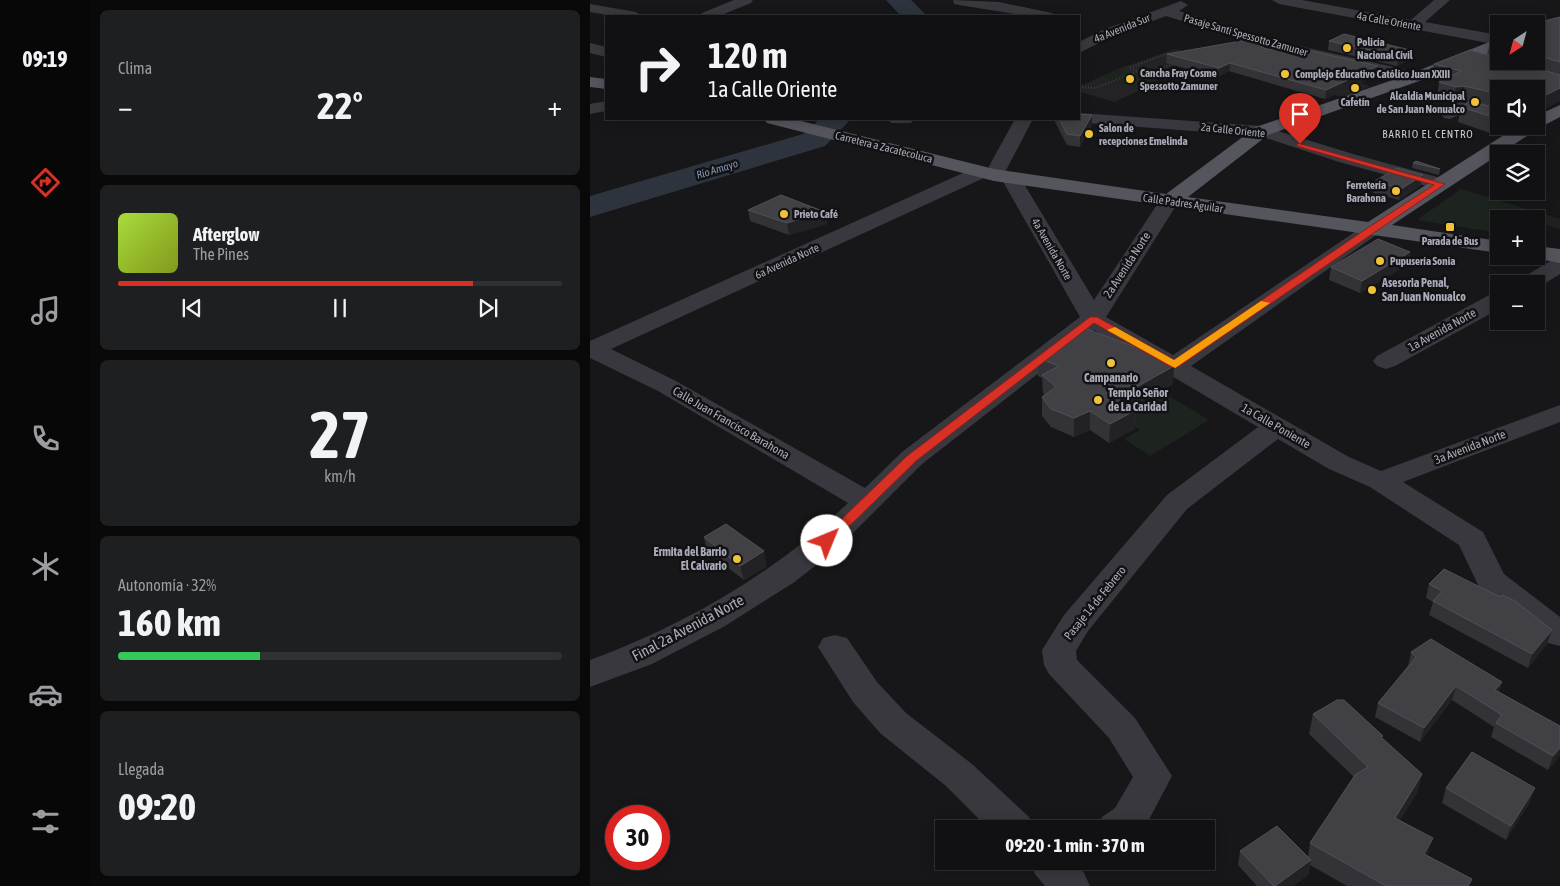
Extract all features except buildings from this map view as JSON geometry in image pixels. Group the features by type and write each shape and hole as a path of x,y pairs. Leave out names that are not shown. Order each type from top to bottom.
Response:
{"main road":[{"path":"1169,201 1262,131 1416,77 1490,46"},
{"path":"590,82 605,84"},
{"path":"1545,118 1560,110"},
{"name":"Carretera a Zacatecoluca","path":"777,120 995,175"},
{"path":"1372,229 1515,135"},
{"name":"Calle Padres Aguilar","path":"995,175 1490,246"},
{"path":"1545,254 1560,256"}],"street":[{"path":"709,15 746,0"},
{"name":"4a Avenida Sur","path":"1081,43 1194,0"},
{"name":"4a Calle Oriente","path":"1279,0 1490,40"},
{"path":"1413,25 1443,0"},
{"path":"959,1 999,6 1042,15"},
{"path":"590,8 614,12 637,10"},
{"name":"Pasaje Santi Spessotto Zamuner","path":"1164,11 1273,45 1416,77"},
{"path":"1087,26 1110,32"},
{"path":"590,48 605,52"},
{"path":"1464,56 1490,64"},
{"path":"590,109 605,106"},
{"path":"1450,114 1461,108 1490,116"},
{"name":"2a Calle Oriente","path":"1080,118 1262,131 1346,158 1441,184"},
{"path":"995,175 1023,120"},
{"name":"4a Avenida Norte","path":"995,175 1093,319"},
{"name":"6a Avenida Norte","path":"592,350 995,175"},
{"name":"2a Avenida Norte","path":"782,575 827,541 912,458 1093,319 1169,201"},
{"path":"1175,365 1372,229"},
{"name":"1a Avenida Norte","path":"1386,361 1490,304"},
{"name":"1a Calle Poniente","path":"1093,319 1175,365 1202,384 1338,463 1380,481 1472,539 1492,581 1560,634"},
{"name":"Calle Juan Francisco Barahona","path":"592,350 667,386 866,501"},
{"name":"3a Avenida Norte","path":"1380,481 1560,413"},
{"name":"Pasaje 14 de Febrero","path":"1129,820 1153,776 1122,728 1061,665 1059,650 1076,623 1177,502 1277,426"},
{"name":"Final 2a Avenida Norte","path":"590,674 640,655 713,618 782,575"},
{"path":"835,647 865,692 893,722 959,775 1006,820"}],"path":[{"path":"1175,57 1166,54 1129,68 1148,74 1184,60"},
{"path":"1080,87 1096,88 1138,71"}],"shaded area":[{"name":"Complejo Educativo Católico Juan XXIII","path":"1175,49 1202,56 1337,76 1370,86 1344,98 1310,87 1299,92 1229,71 1218,77 1175,66 1148,76 1159,81 1115,102 1080,92 1080,84 1085,84 1118,69"},
{"name":"Cancha Fray Cosme Spessotto Zamuner","path":"1118,69 1159,81 1142,89 1101,78"},
{"path":"1461,189 1490,198 1490,200 1497,200 1530,210 1490,210 1490,232 1417,220"},
{"path":"1545,214 1560,219 1560,229 1545,224"},
{"path":"1164,393 1209,420 1150,456 1124,439 1140,430 1121,417"}],"waterway":[{"name":"Río Amayo","path":"897,0 914,15"},
{"name":"Río Amayo","path":"590,207 814,140 836,120"}],"slow traffic":[{"path":"1112,330 1175,365 1265,303"}],"place":[{"name":"Policía Nacional Civil","path":"1347,48"},
{"name":"Complejo Educativo Católico Juan XXIII","path":"1285,74"},
{"name":"Cancha Fray Cosme Spessotto Zamuner","path":"1130,79"},
{"name":"Cafetín","path":"1355,88"},
{"name":"Alcaldia Municipal de San Juan Nonualco","path":"1475,102"},
{"name":"Salon de recepciones Emelinda","path":"1089,134"},
{"name":"Ferretería Barahona","path":"1396,191"},
{"name":"Prieto Café","path":"784,214"},
{"name":"Parada de Bus","path":"1450,227"},
{"name":"Pupusería Sonia","path":"1380,261"},
{"name":"Asesoria Penal, San Juan Nonualco","path":"1372,290"},
{"name":"Campanario","path":"1111,363"},
{"name":"Templo Señor de La Caridad","path":"1098,400"},
{"name":"Ermita del Barrio El Calvario","path":"737,559"}],"district":[{"name":"BARRIO EL CENTRO","path":"1428,134"}],"route":[{"path":"827,541 912,458 1093,319 1175,365 1372,229 1441,184 1300,144"}]}
